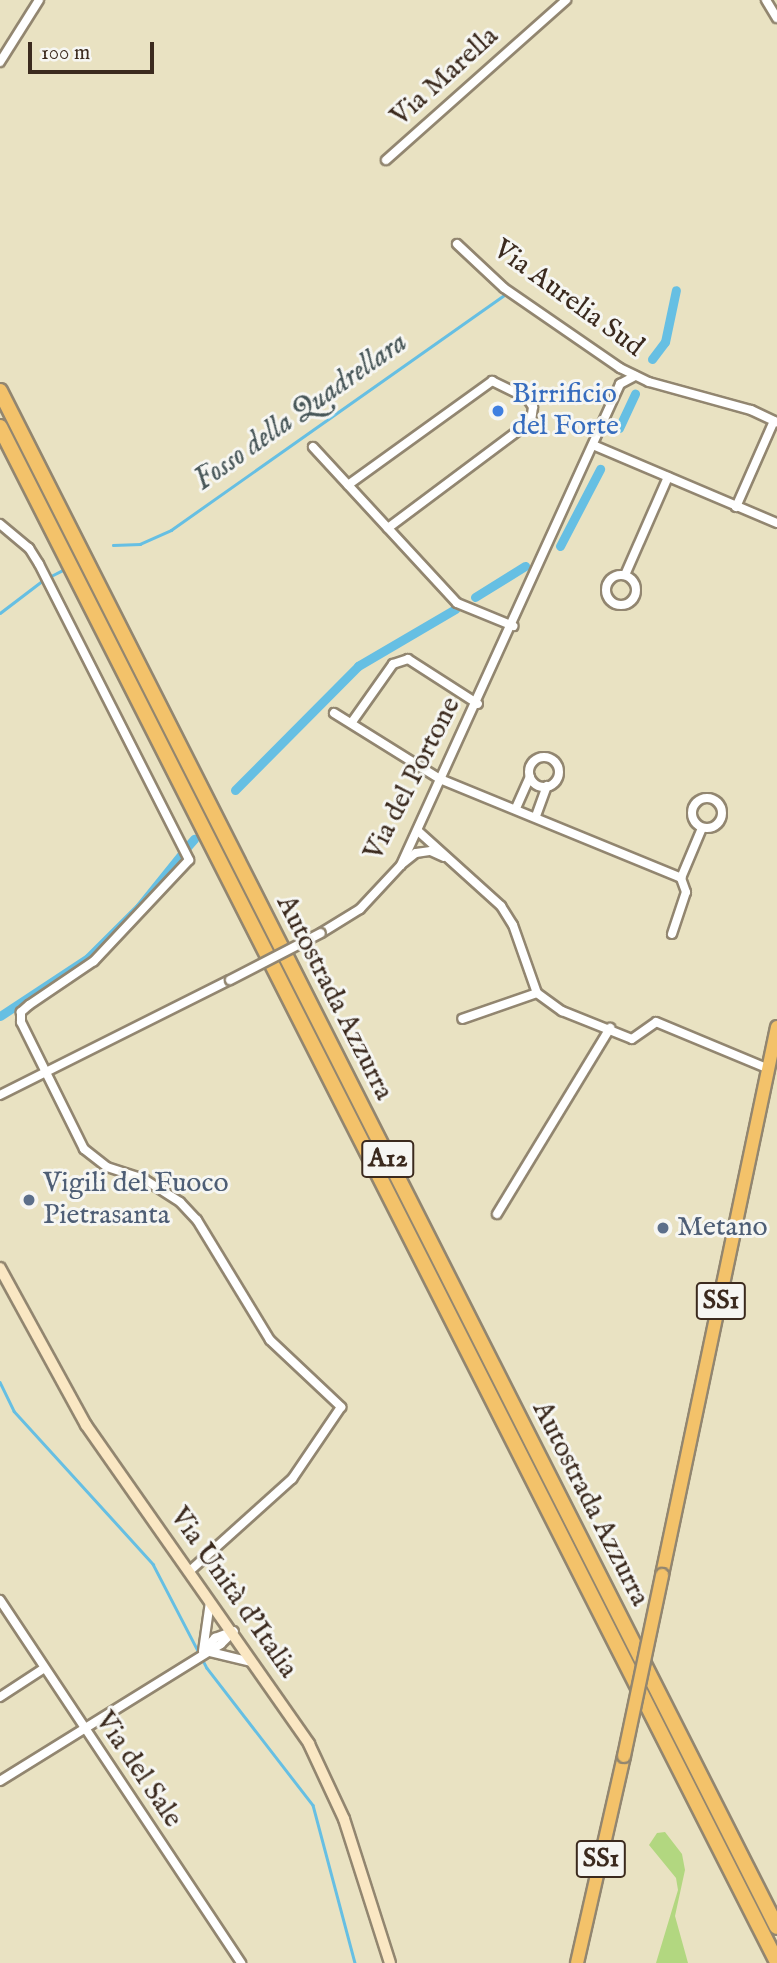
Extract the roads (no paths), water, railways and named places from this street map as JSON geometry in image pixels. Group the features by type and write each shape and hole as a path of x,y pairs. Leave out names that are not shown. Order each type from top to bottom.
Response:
{"highway":[{"name":"Autostrada Azzurra","path":"0,391 777,1927"},
{"name":"Autostrada Azzurra","path":"0,427 777,1962"}],"main road":[{"name":"SS1","path":"577,1963 624,1756 777,1027"},
{"name":"Via Unità d'Italia","path":"0,1268 35,1340 86,1425 234,1631 309,1744 335,1797 390,1963"}],"street":[{"path":"0,62 39,0"},
{"name":"Via Marella","path":"386,160 566,0"},
{"path":"766,0 777,18"},
{"name":"Via Aurelia Sud","path":"457,244 505,288 635,376 751,410 775,421"},
{"name":"Via del Portone","path":"0,1095 321,933 360,909 401,865 478,704 620,384 635,376"},
{"path":"348,485 492,381 527,398 533,407 531,422 388,528"},
{"path":"736,507 775,421"},
{"path":"593,445 777,523"},
{"path":"313,447 457,603 513,626"},
{"path":"625,575 668,477"},
{"path":"0,524 29,548 39,564 189,860 94,961 21,1012 21,1022 84,1149 107,1167 144,1179 180,1202 197,1220 271,1340 341,1407 292,1479 190,1571"},
{"path":"352,722 393,664 408,659 478,704"},
{"path":"334,713 440,779 537,816 681,878"},
{"path":"516,808 530,777 533,762 551,759 558,776 547,786 537,816"},
{"path":"530,777 539,786 547,786"},
{"path":"672,934 686,892 681,878 702,828"},
{"path":"418,831 501,906 513,925 537,993 562,1011 632,1039 656,1022 769,1069"},
{"path":"401,865 416,853 431,851 456,863"},
{"path":"462,1019 537,993"},
{"path":"496,1214 610,1028"},
{"path":"203,1651 210,1598"},
{"name":"Via del Sale","path":"0,1601 43,1670 241,1963"},
{"path":"0,1780 83,1730 191,1659 215,1638 234,1631"},
{"path":"203,1651 257,1664"},
{"path":"0,1697 43,1670"}],"waterway":[{"path":"652,359 665,342 676,290"},
{"name":"Fosso della Quadrellara","path":"113,545 140,544 171,530 505,294"},
{"path":"619,428 635,393"},
{"path":"560,546 600,469"},
{"path":"475,597 525,566"},
{"name":"Fosso della Quadrellara","path":"51,576 63,570"},
{"name":"Fosso della Quadrellara","path":"0,613 42,581"},
{"path":"235,790 358,666 455,609"},
{"path":"187,847 194,839"},
{"path":"0,1016 88,958 139,907 181,855"},
{"name":"Fosso della Quadrellara","path":"0,1382 14,1411 153,1564 207,1668 313,1805 355,1963"}],"place":[{"name":"Birrificio del Forte","path":"498,411"},
{"name":"Vigili del Fuoco Pietrasanta","path":"29,1200"},
{"name":"Metano","path":"663,1228"}]}
